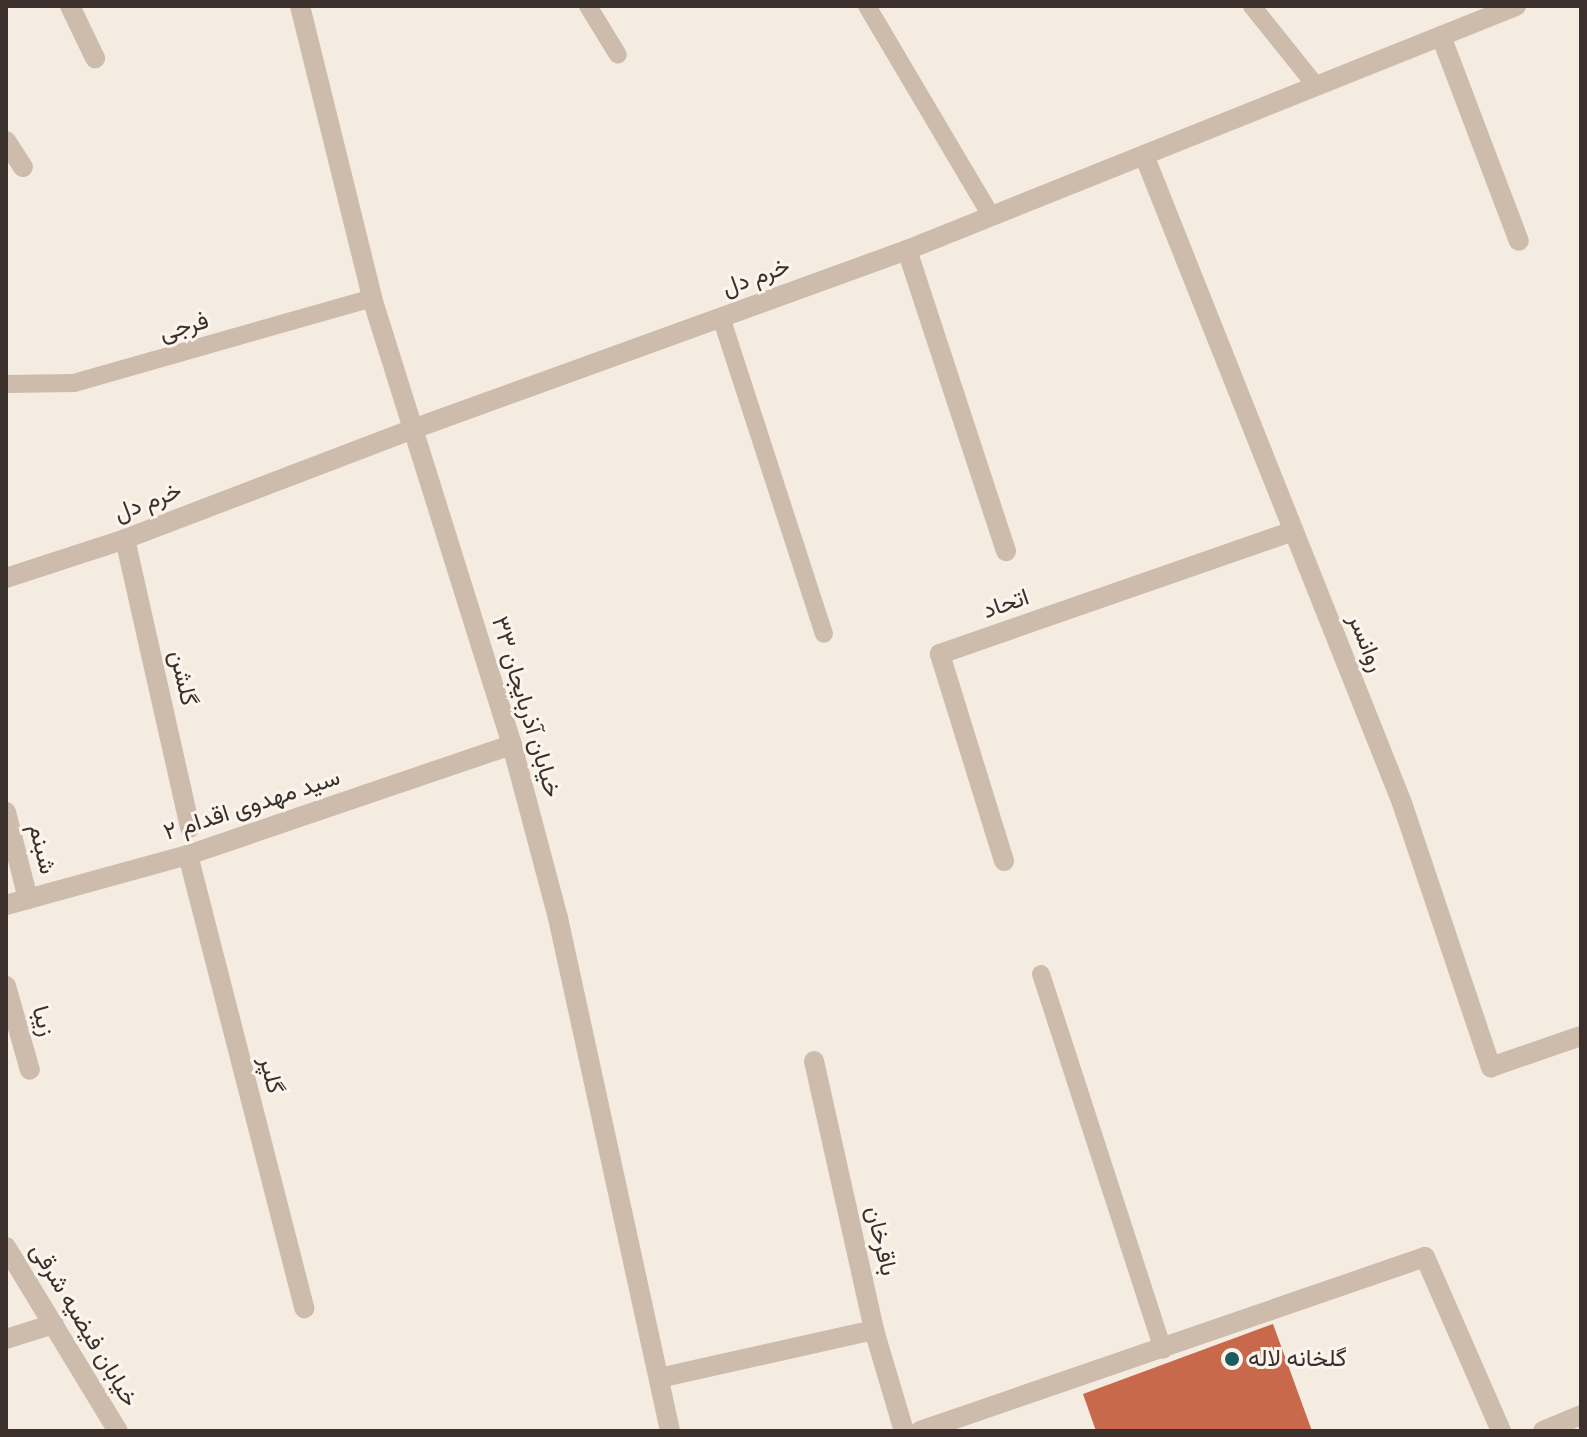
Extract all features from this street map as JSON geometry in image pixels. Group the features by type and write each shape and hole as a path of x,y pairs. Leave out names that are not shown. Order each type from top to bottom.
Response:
{"street":[{"path":"70,6 95,58"},
{"name":"خیابان آذربایجان ۳۳","path":"300,6 372,298 512,745 558,918 670,1431"},
{"name":"خرم دل","path":"6,578 125,539 413,429 907,250 1516,6"},
{"path":"1441,36 1519,241"},
{"path":"6,141 23,167"},
{"name":"روانسر","path":"1144,155 1402,803 1491,1067 1581,1036"},
{"path":"907,250 1006,551"},
{"name":"اتحاد","path":"1004,861 940,654 1293,531"},
{"name":"گلشن","path":"125,539 190,828"},
{"name":"سید مهدوی اقدام ۲","path":"6,905 188,855 512,745"},
{"name":"شبنم","path":"6,812 28,899"},
{"name":"گلپر","path":"188,855 304,1308"},
{"name":"زیبا","path":"6,986 30,1070"},
{"name":"باقرخان","path":"814,1061 874,1330 904,1431"},
{"name":"خیابان فیضیه شرقی","path":"6,1247 118,1431"},
{"path":"920,1431 1163,1350 1425,1257 1501,1431"},
{"path":"6,1339 54,1324"},
{"path":"659,1378 874,1330"},
{"path":"1543,1431 1581,1415"}],"lane":[{"path":"588,6 618,55"},
{"path":"867,6 991,216"},
{"path":"1252,6 1316,86"},
{"name":"فرجی","path":"6,384 74,383 372,298"},
{"path":"721,317 824,634"},
{"path":"1041,974 1163,1350"}],"building":[{"name":"گلخانه لاله","path":"1273,1324 1312,1431 1096,1431 1083,1394"}],"place":[{"name":"گلخانه لاله","path":"1232,1359"}]}
